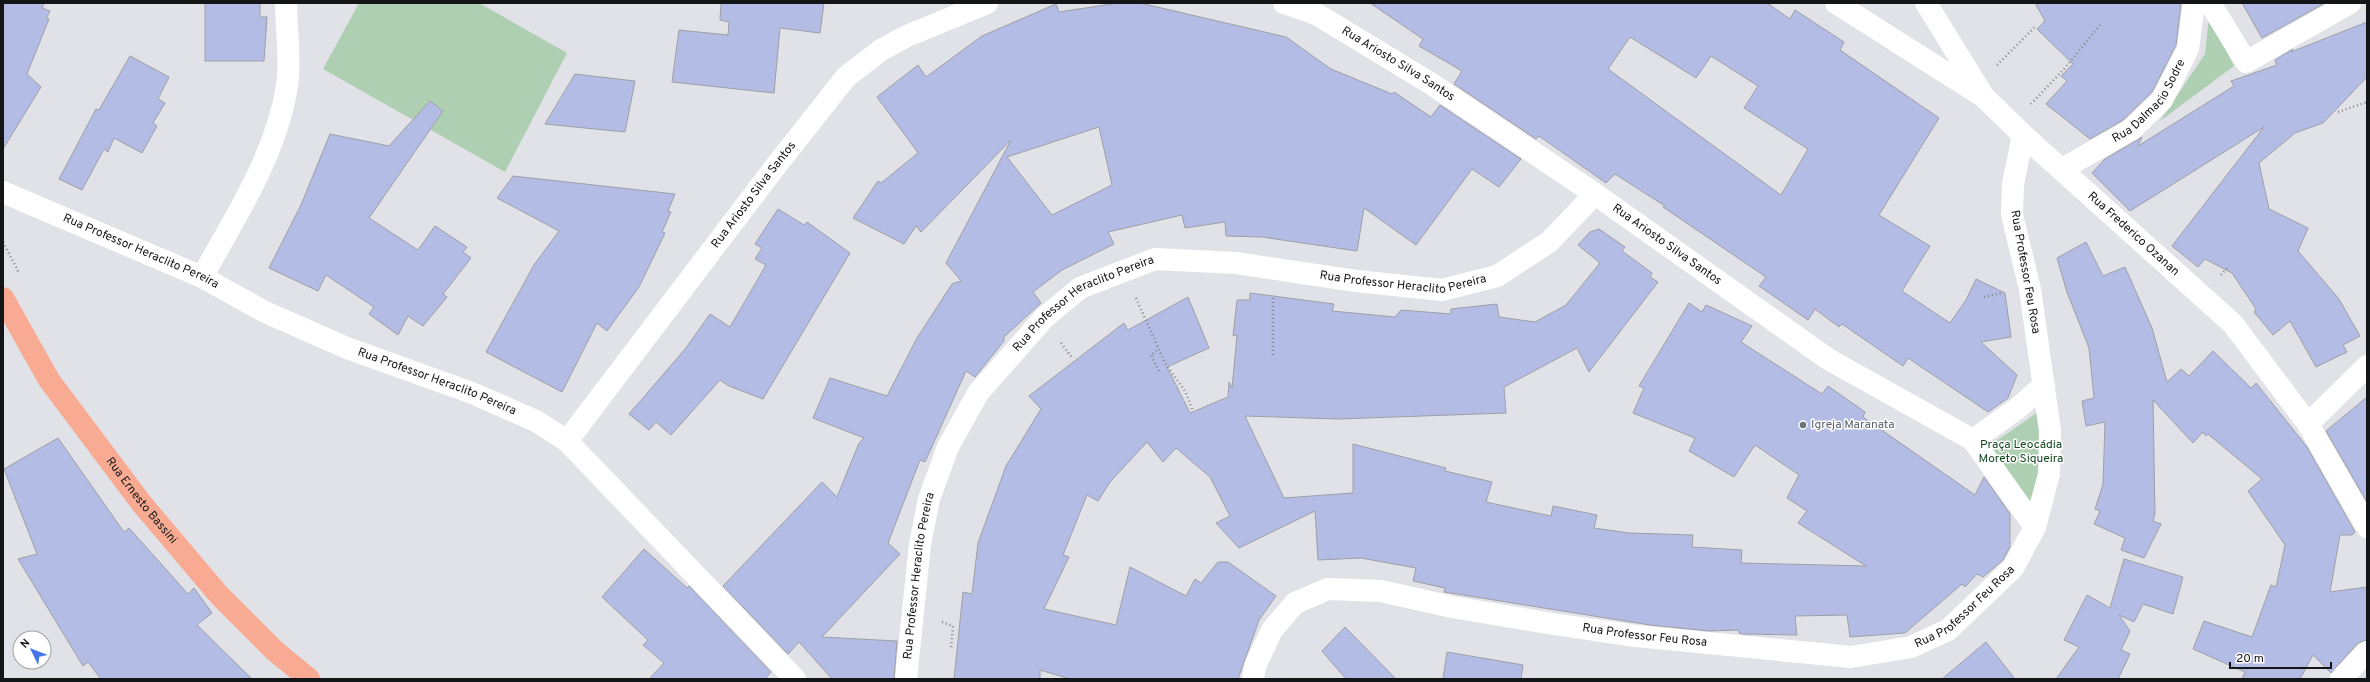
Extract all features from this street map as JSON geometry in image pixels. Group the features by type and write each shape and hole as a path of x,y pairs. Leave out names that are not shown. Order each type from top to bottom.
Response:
{"main road":[{"name":"Rua Ernesto Bassini","path":"3,298 49,380 142,504 219,595 275,651 309,679"}],"street":[{"path":"202,277 249,193 274,140 287,84 286,3"},
{"name":"Rua Ariosto Silva Santos","path":"567,441 775,166 846,77 881,50 907,36 987,3"},
{"name":"Rua Ariosto Silva Santos","path":"1284,3 1318,15 1430,83 1595,194 1828,359 1973,440"},
{"name":"Rua Frederico Ozanan","path":"1836,3 1980,90 2016,129 2233,324 2308,424 2367,527"},
{"path":"1926,3 1980,90"},
{"name":"Rua Dalmacio Sodre","path":"2062,169 2131,130 2162,100 2188,49 2194,3"},
{"path":"2210,3 2246,62 2350,3"},
{"name":"Rua Professor Feu Rosa","path":"1253,679 1255,666 1272,630 1295,603 1328,589 1381,591 1452,607 1636,636 1851,657 1911,647 1948,630 2013,568 2035,527 2049,474 2050,431 2044,385 2030,289 2012,215 2016,129"},
{"name":"Rua Professor Heraclito Pereira","path":"3,192 202,277 265,312 347,348 472,392 536,421 567,441 795,679"},
{"name":"Rua Professor Heraclito Pereira","path":"906,679 920,544 929,499 948,447 978,393 1044,318 1080,288 1155,259 1236,263 1356,281 1442,290 1497,276 1549,242 1595,194"},
{"path":"2308,424 2367,366"},
{"path":"2035,527 1973,440 2018,408 2044,385"},
{"path":"2341,679 2367,652"}],"path":[{"path":"2016,129 2025,110 2060,73 2100,25"},
{"path":"1980,90 2035,27"},
{"path":"2338,112 2367,102"},
{"path":"1124,270 1165,363 1185,391 1193,411"},
{"path":"1273,291 1273,355"},
{"path":"1159,349 1151,355 1159,371"}],"green space":[{"path":"359,3 479,3 567,53 505,172 323,69"},
{"path":"2209,17 2234,66 2160,121 2205,54"},
{"name":"Praça Leocádia Moreto Siqueira","path":"2038,412 2045,460 2030,501 1989,446"}],"building":[{"path":"3,3 44,3 42,8 50,11 46,19 49,19 27,74 41,87 3,149"},
{"path":"205,3 260,3 260,17 267,17 264,61 205,61"},
{"path":"721,3 824,3 820,33 780,28 774,93 672,82 679,30 728,35 729,22 720,20"},
{"path":"1118,3 1140,3 1286,37 1331,69 1392,94 1394,92 1431,117 1440,105 1521,159 1499,187 1472,169 1416,245 1364,208 1357,251 1262,237 1226,236 1225,222 1185,228 1182,215 1108,232 1114,244 1062,270 1033,292 1041,303 1004,337 1004,341 975,377 966,371 925,462 920,460 888,543 900,554 822,637 897,641 894,679 832,679 799,642 788,654 723,586 822,482 837,497 859,443 864,438 813,418 830,378 887,396 917,338 952,284 961,281 946,263 1011,140 921,232 916,226 904,244 853,218 878,181 881,183 918,153 877,97 918,65 926,77 982,36 1056,4 1059,12","holes":["1099,127 1112,185 1052,215 1007,157"]},
{"path":"1370,3 1767,3 1790,19 1795,10 1844,42 1840,50 1939,118 1879,215 1930,246 1902,291 1950,323 1966,300 1976,279 2005,293 2011,337 1981,342 2017,375 2008,398 1988,412 1908,358 1903,366 1842,324 1839,327 1815,309 1808,320 1759,286 1766,277 1663,207 1665,206 1615,174 1606,183 1539,136 1536,139 1454,84 1462,71 1419,46 1423,39","holes":["1630,37 1696,78 1711,56 1758,86 1744,108 1808,149 1781,195 1608,69"]},
{"path":"2035,3 2181,3 2176,45 2152,92 2123,120 2090,139 2046,104 2067,81 2061,76 2073,64 2037,29 2045,21"},
{"path":"2242,3 2325,3 2262,38"},
{"path":"2367,22 2367,77 2323,123 2295,133 2259,163 2269,209 2308,228 2298,251 2339,299 2360,336 2343,345 2347,352 2316,367 2290,321 2273,335 2254,312 2256,309 2232,273 2205,259 2198,267 2172,246 2264,127 2130,211 2092,173 2105,159 2142,137 2138,146 2234,86 2231,81 2277,65 2275,60 2293,49 2291,52"},
{"path":"130,56 169,77 158,99 165,103 153,123 157,126 142,153 114,138 108,152 104,149 82,190 59,179 96,109 99,110"},
{"path":"575,74 635,81 625,132 545,124"},
{"path":"430,101 443,111 369,218 418,250 435,226 467,247 463,252 471,258 443,294 447,297 423,326 408,316 398,335 369,314 374,307 326,275 318,291 269,268 301,205 330,134 389,146"},
{"path":"513,176 675,194 668,211 671,212 662,232 665,233 639,287 607,331 597,323 562,392 486,352 534,265 559,231 497,198"},
{"path":"778,209 804,225 807,222 850,253 763,399 729,386 720,380 671,435 656,422 649,430 629,414 686,348 710,314 730,327 766,265 755,259 762,248 755,244"},
{"path":"1599,229 1625,247 1622,251 1652,273 1650,277 1658,282 1589,372 1577,348 1504,387 1506,413 1338,419 1245,416 1284,498 1353,493 1353,444 1446,468 1445,471 1492,482 1486,502 1551,516 1553,506 1597,515 1594,528 1629,533 1693,535 1692,547 1742,550 1741,563 1866,566 1798,523 1807,511 1787,498 1799,475 1755,445 1734,477 1689,451 1695,438 1633,413 1644,388 1639,386 1689,303 1702,312 1706,305 1752,326 1741,342 1822,394 1828,386 1865,412 1863,417 1975,495 1984,477 2010,514 2010,547 2003,560 1983,577 1977,574 1965,587 1962,584 1905,633 1850,637 1847,615 1795,616 1797,635 1742,634 1739,633 1739,630 1709,631 1650,625 1444,592 1445,588 1413,581 1416,568 1361,558 1318,560 1315,511 1239,548 1216,523 1230,516 1210,477 1176,448 1163,462 1147,442 1110,482 1098,501 1087,495 1063,555 1069,557 1044,609 1116,625 1130,567 1186,596 1195,579 1201,583 1218,562 1228,562 1276,596 1259,620 1238,679 1070,679 1040,670 1040,679 954,679 963,592 972,594 978,543 1006,466 1041,409 1029,396 1124,323 1128,330 1188,297 1209,348 1167,367 1190,413 1228,397 1229,382 1232,388 1237,335 1233,336 1237,300 1250,300 1250,293 1334,304 1332,311 1395,317 1401,310 1451,314 1451,309 1497,304 1499,317 1535,322 1566,305 1600,263 1578,245 1590,232"},
{"path":"2086,242 2103,276 2125,267 2152,328 2167,382 2181,369 2189,376 2213,351 2251,388 2256,383 2307,447 2355,532 2352,535 2340,535 2330,592 2367,587 2367,640 2358,643 2331,673 2313,655 2300,679 2242,679 2245,672 2193,649 2204,621 2252,637 2271,585 2276,587 2285,545 2248,491 2262,479 2208,434 2206,436 2203,432 2193,443 2153,400 2155,514 2153,521 2161,524 2144,558 2121,550 2125,538 2094,524 2100,511 2095,509 2103,484 2105,422 2086,426 2082,401 2094,398 2089,348 2067,292 2057,258"},
{"path":"2367,397 2367,502 2326,431"},
{"path":"58,438 124,532 129,528 188,594 194,588 212,613 197,625 252,679 101,679 88,662 83,666 18,559 37,554 4,469"},
{"path":"644,549 687,588 689,586 771,672 765,679 649,679 664,663 643,645 648,640 602,597"},
{"path":"2124,559 2183,577 2173,614 2143,604 2134,622 2119,615 2130,631 2121,650 2130,654 2118,679 2056,679 2079,647 2064,640 2087,595 2110,608"},
{"path":"1345,627 1396,679 1346,679 1322,651"},
{"path":"1986,642 2015,679 1942,679"},
{"path":"1447,652 1523,665 1521,679 1443,679"}],"place":[{"name":"Igreja Maranata","path":"1803,425"}]}
